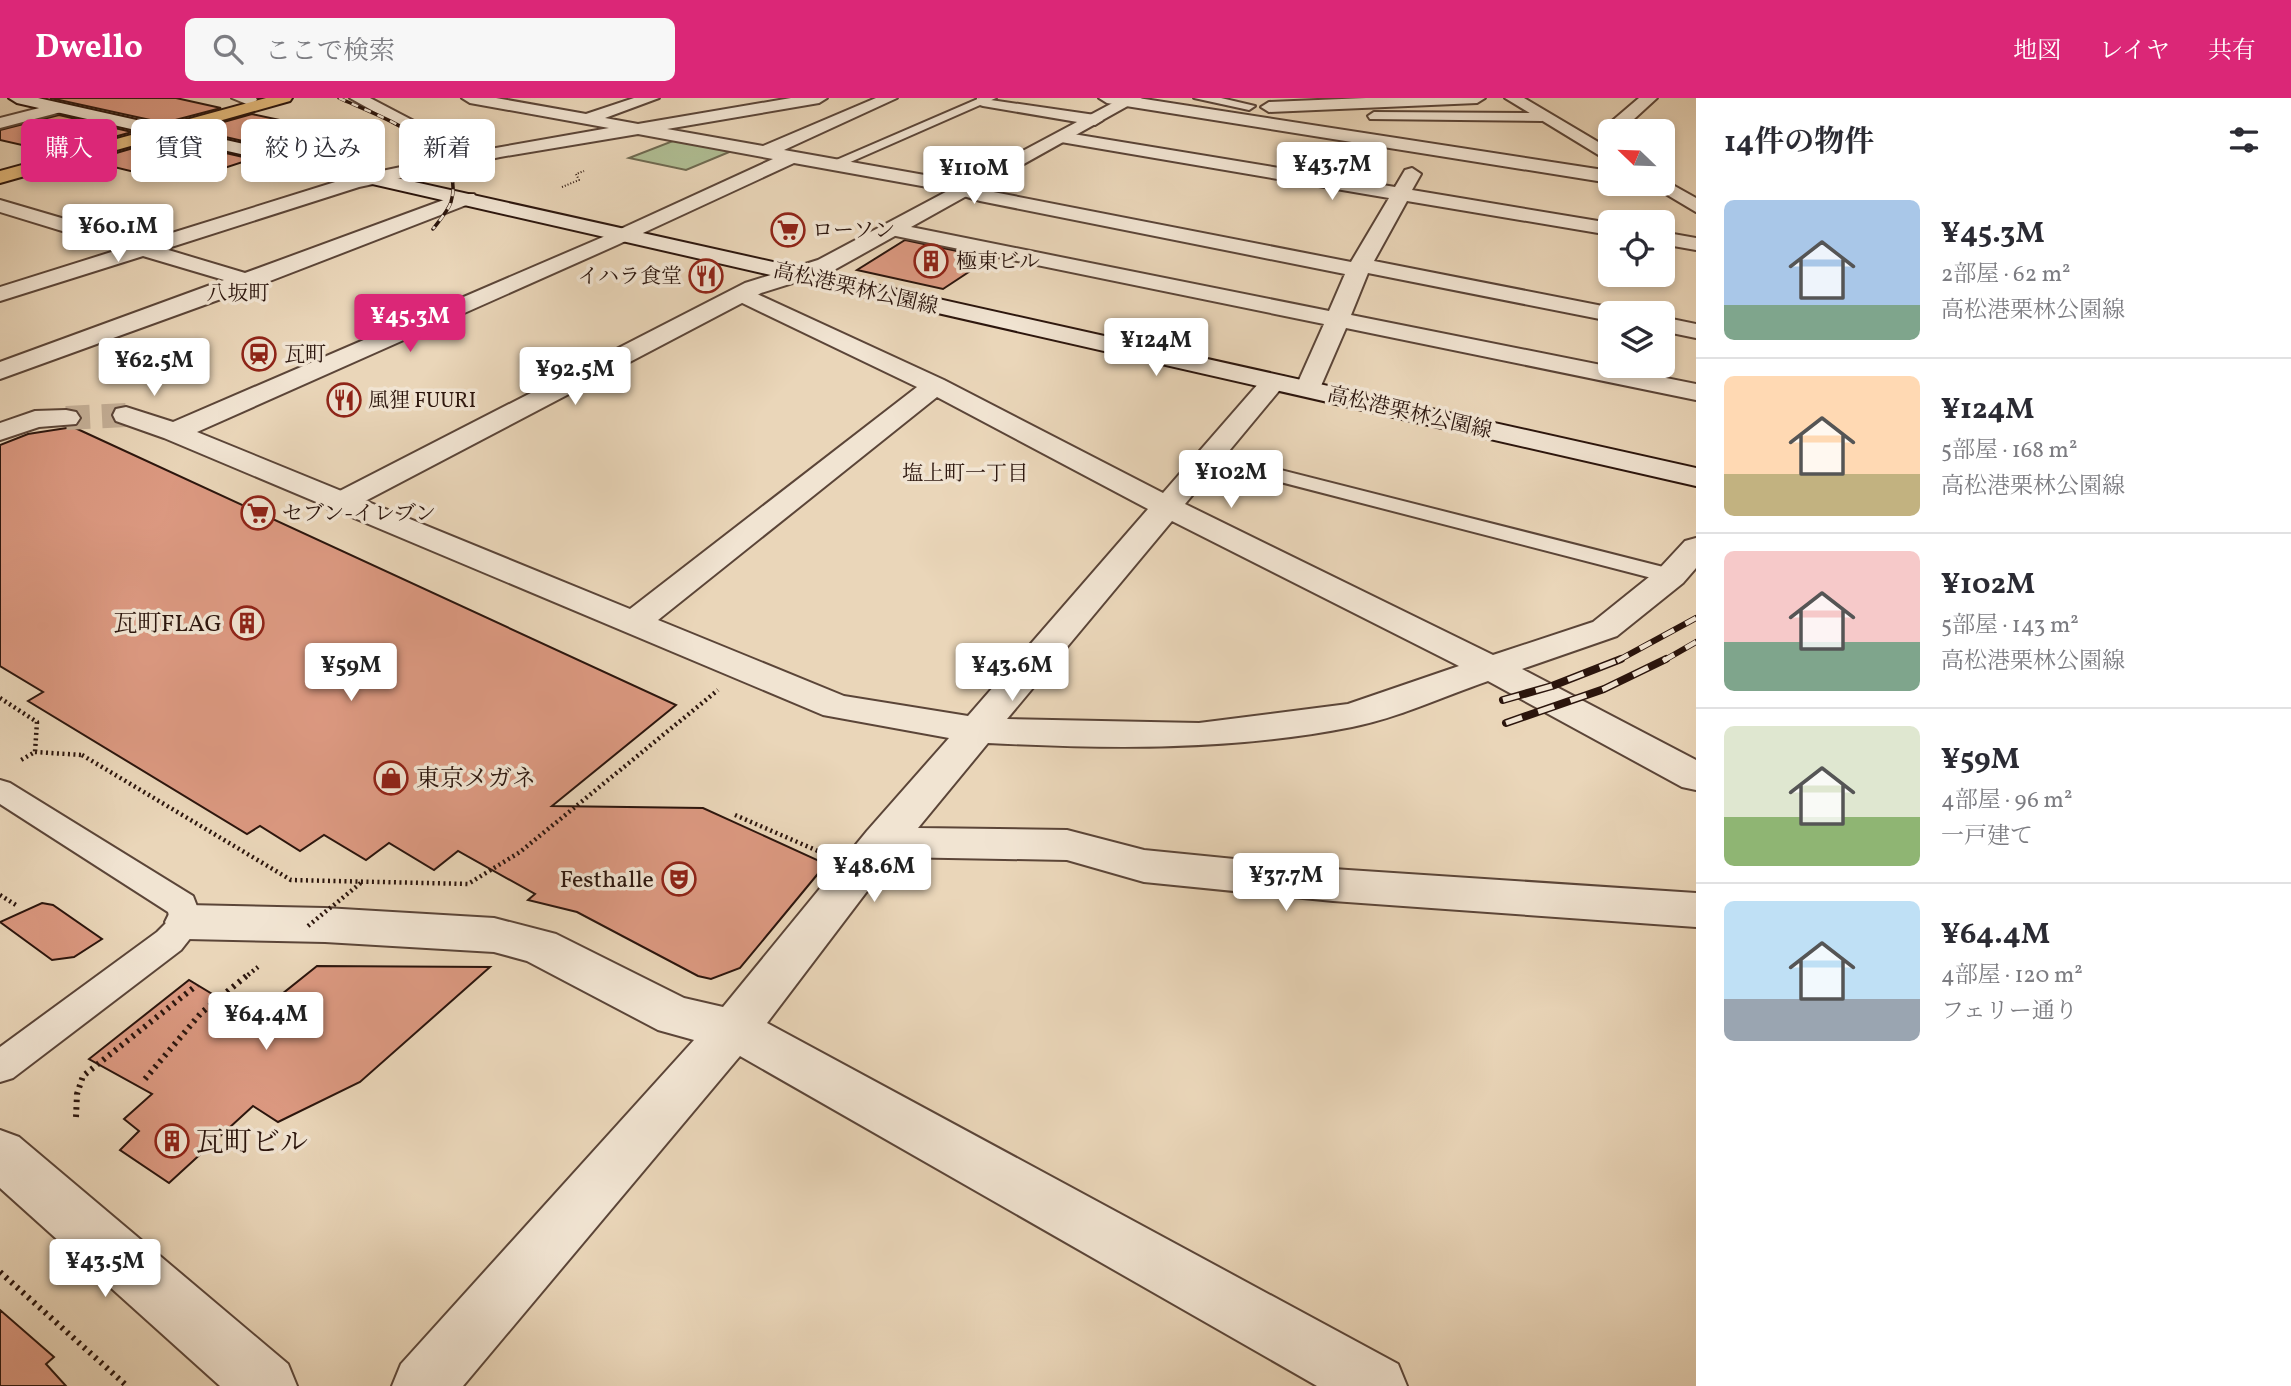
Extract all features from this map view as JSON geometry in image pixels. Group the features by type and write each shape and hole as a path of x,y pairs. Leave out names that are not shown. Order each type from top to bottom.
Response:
{"highway":[{"path":"201,119 284,98"},
{"path":"190,119 248,99"},
{"path":"0,169 131,137"},
{"path":"0,177 131,138"}],"street":[{"name":"高松港栗林公園線","path":"17,98 131,124"},
{"path":"358,98 399,120"},
{"path":"470,98 499,100 1598,312"},
{"path":"500,152 586,118 651,98"},
{"path":"495,153 819,98"},
{"path":"766,151 889,98"},
{"path":"1107,98 1598,175"},
{"path":"1245,107 1270,98"},
{"path":"1183,111 1477,98"},
{"path":"1513,98 1598,150"},
{"path":"1625,119 1649,98"},
{"path":"987,99 1095,120"},
{"path":"339,503 742,294 826,265 1131,100"},
{"path":"1350,137 1396,100"},
{"path":"0,123 60,108"},
{"path":"1061,137 1598,227"},
{"path":"1570,170 1598,142"},
{"path":"424,1386 734,1029 882,842 1167,507 1210,458 1291,385 1335,320 1359,267 1404,194 1423,149"},
{"path":"174,432 626,234 793,156"},
{"name":"高松港栗林公園線","path":"385,179 797,275 1696,477"},
{"path":"0,294 142,247 361,182"},
{"path":"1675,187 1696,190"},
{"path":"1675,194 1696,206"},
{"path":"0,371 249,281 467,198"},
{"path":"0,206 249,281"},
{"path":"891,229 1696,392"},
{"path":"1675,240 1696,243"},
{"path":"742,294 935,386 1167,507 1493,669 1696,777"},
{"path":"1675,327 1696,331"},
{"path":"632,624 935,386"},
{"path":"126,415 174,432 836,708 977,730 1072,735 1199,735 1352,715 1605,629 1671,576 1696,548"},
{"path":"0,432 35,419 66,418"},
{"path":"882,842 1067,845 1144,866 1333,885 1696,910"},
{"path":"187,922 326,925 494,935 540,947 674,1016 734,1029 1376,1386"},
{"path":"0,1154 265,1386"}],"lane":[{"path":"1200,98 1245,107"},
{"path":"834,164 987,99"},
{"path":"1374,117 1542,117"},
{"path":"1210,458 1671,576"},
{"path":"0,1067 169,941 187,922 181,905 6,778"}],"path":[{"path":"35,752 82,755 291,880 468,884 520,852 718,690"},
{"path":"0,698 37,722 35,752 6,778"},
{"path":"735,815 824,853"},
{"path":"297,935 362,881"},
{"path":"0,895 16,905"},
{"path":"145,1079 201,1013 265,961"},
{"path":"76,1117 77,1094 83,1076 197,985"},
{"path":"0,1272 127,1386"}],"green space":[{"path":"678,139 734,150 686,170 629,158"}],"building":[{"path":"50,98 176,98 221,108 179,119 146,119"},
{"path":"252,114 275,119 241,119 241,141 227,137 227,121"},
{"path":"59,115 76,119 43,119"},
{"path":"21,125 21,145 0,140 0,130"},
{"path":"117,129 131,132 117,136"},
{"path":"131,149 131,171 117,168 117,153"},
{"path":"227,153 241,156 241,163 227,167"},
{"name":"極東ビル","path":"905,240 990,258 943,289 857,270"},
{"name":"瓦町FLAG","path":"73,427 676,705 552,806 703,808 826,864 740,968 711,979 698,976 577,912 528,900 535,894 458,851 434,870 389,843 366,860 324,835 300,851 260,826 247,834 28,701 43,692 0,666 0,445 28,434"},
{"path":"42,903 53,905 102,939 74,957 52,960 0,922"},
{"path":"317,966 490,967 360,1082 278,1122 253,1106 169,1183 120,1150 139,1131 124,1119 152,1094 89,1059 189,980 252,1018"},
{"path":"0,1310 54,1357 46,1364 66,1386 0,1386"}],"tunnel":[{"path":"66,418 126,415"}],"railway":[{"path":"339,98 416,136 433,149 446,165 453,182 451,202 433,229"},
{"path":"1620,659 1696,618"},
{"path":"1663,661 1696,642"},
{"path":"1503,700 1552,686 1620,659"},
{"path":"1506,723 1604,689 1666,659"}],"place":[{"name":"ローソン","path":"788,230"},
{"name":"極東ビル","path":"931,261"},
{"name":"イハラ食堂","path":"706,276"},
{"name":"瓦町","path":"259,354"},
{"name":"風狸 FUURI","path":"344,400"},
{"name":"セブン-イレブン","path":"258,513"},
{"name":"瓦町FLAG","path":"247,623"},
{"name":"東京メガネ","path":"391,778"},
{"name":"Festhalle","path":"679,879"},
{"name":"瓦町ビル","path":"172,1141"}],"district":[{"name":"八坂町","path":"238,293"},
{"name":"塩上町一丁目","path":"965,473"}]}
